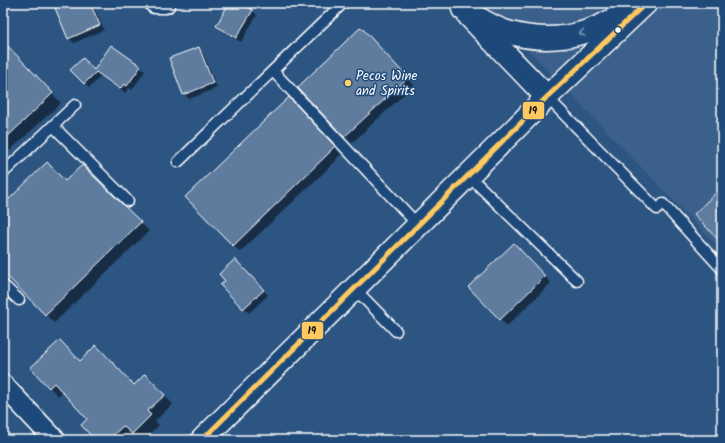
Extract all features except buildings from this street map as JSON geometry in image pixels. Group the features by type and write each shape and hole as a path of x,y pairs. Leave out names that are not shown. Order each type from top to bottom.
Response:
{"main road":[{"path":"460,6 506,31 530,38 552,38 586,32 605,25 641,3"},
{"path":"210,437 355,288 468,175 646,3"},
{"path":"460,6 547,97"}],"street":[{"path":"155,3 165,3"},
{"path":"3,385 55,440"}],"lane":[{"path":"178,162 343,3"},
{"path":"273,71 418,225"},
{"path":"547,97 722,269"},
{"path":"3,173 75,105"},
{"path":"53,126 128,201"},
{"path":"468,175 578,281"},
{"path":"3,285 19,300"},
{"path":"355,288 396,331"}],"shaded area":[{"path":"483,3 722,3 722,251"}],"transit line":[{"name":"19","path":"202,440 547,97 646,3"}],"place":[{"name":"Pecos Wine and Spirits","path":"348,83"}]}
